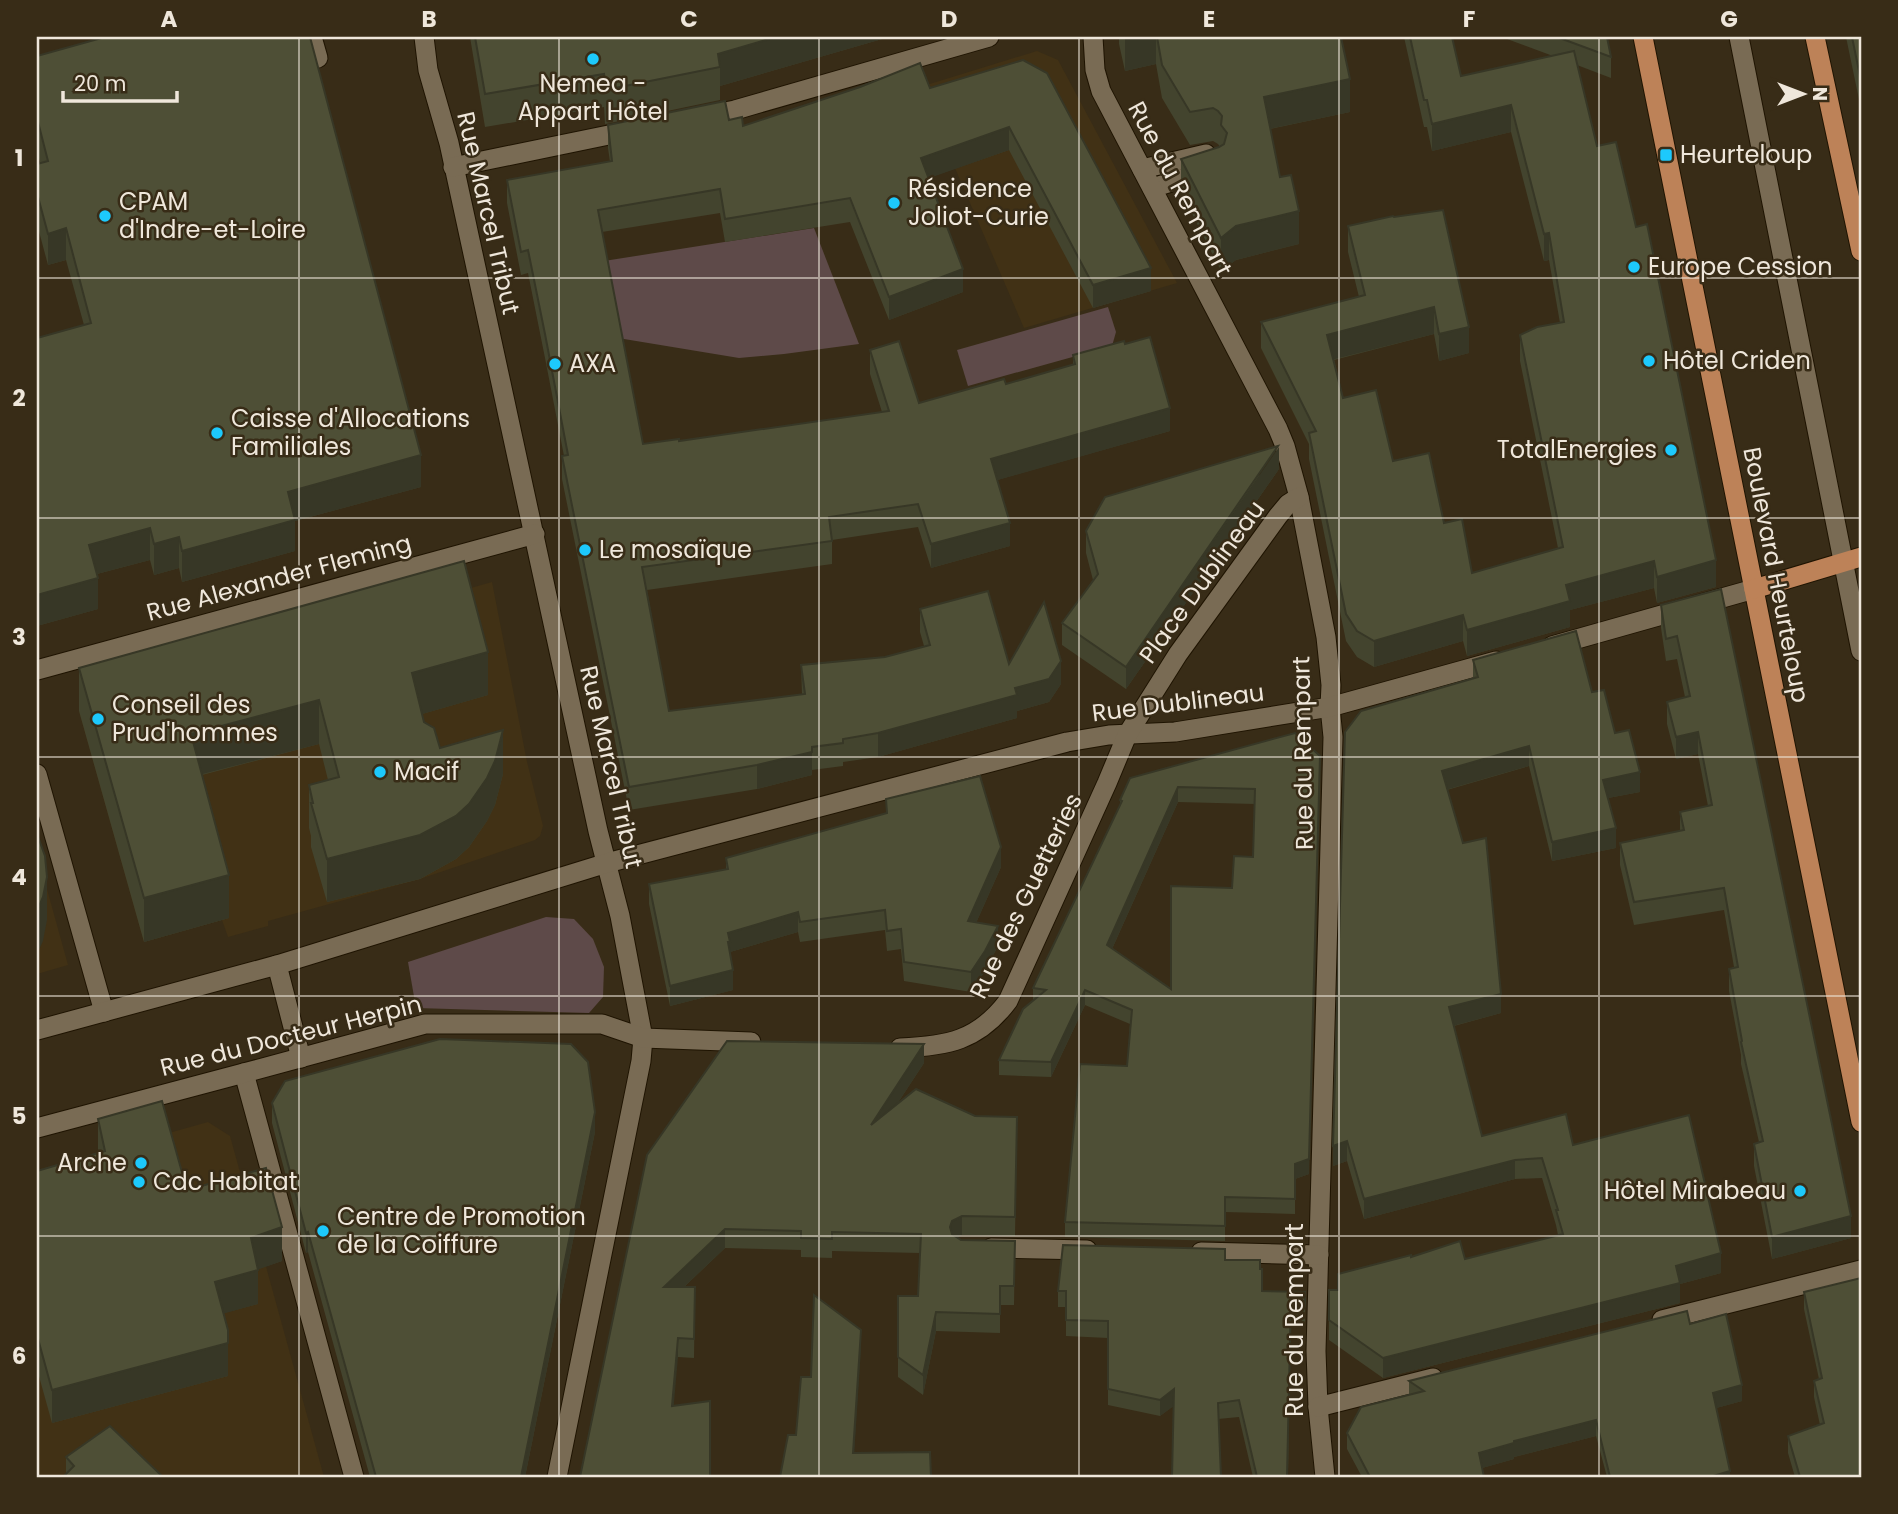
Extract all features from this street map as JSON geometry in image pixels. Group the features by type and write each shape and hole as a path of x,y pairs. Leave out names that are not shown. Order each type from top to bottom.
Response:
{"main road":[{"name":"Boulevard Heurteloup","path":"1643,37 1861,1122"},
{"path":"1815,37 1861,251"},
{"path":"1754,589 1852,559"}],"street":[{"path":"312,37 318,58"},
{"name":"Rue Marcel Tribut","path":"410,37 428,70"},
{"name":"Rue Marcel Tribut","path":"424,37 428,70 449,143 620,916 643,1038 642,1061 557,1477"},
{"path":"682,121 735,110 989,37"},
{"name":"Rue du Rempart","path":"1093,37 1095,70 1101,91 1285,446 1299,497 1326,637 1333,737 1316,1351 1325,1477"},
{"path":"1739,37 1852,559 1861,651"},
{"path":"453,167 656,126"},
{"path":"1142,169 1212,161 1152,188"},
{"name":"Place Dublineau","path":"1127,735 1178,654 1278,516 1299,497"},
{"name":"Rue Alexander Fleming","path":"37,670 535,534"},
{"path":"1539,650 1754,589"},
{"name":"Rue Dublineau","path":"607,863 1067,742 1109,736 1175,733 1330,707 1512,657"},
{"name":"Rue des Guetteries","path":"885,1047 930,1046 958,1040 979,1030 996,1017 1008,1001 1025,965 1127,735"},
{"path":"37,774 104,1012"},
{"path":"37,1030 277,965 607,863"},
{"path":"277,965 301,1058"},
{"name":"Rue du Docteur Herpin","path":"37,1128 425,1024 602,1024 643,1038"},
{"path":"643,1038 776,1043"},
{"path":"244,1073 354,1477"},
{"path":"975,1248 1110,1251"},
{"path":"1178,1252 1319,1255"},
{"path":"1648,1324 1861,1270"},
{"path":"1318,1407 1448,1374"}],"shaded area":[{"path":"1037,51 1058,60 1177,283 1024,328 920,87"},
{"path":"814,228 859,344 739,358 618,338 604,261"},
{"path":"1108,307 1116,332 1112,346 968,386 957,350"},
{"name":"Macif","path":"492,582 527,762 543,826 540,836 420,879 268,921 268,926 228,937 222,920 144,942 79,711 167,687"},
{"path":"37,853 68,965 37,974"},
{"path":"546,917 574,919 593,939 604,967 603,997 589,1013 416,1008 408,962"},
{"path":"208,1122 230,1136 324,1477 37,1477 37,1170"}],"building":[{"path":"105,37 310,37 421,455 288,492 295,520 182,551 179,537 154,544 150,528 89,545 98,578 37,595 37,338 91,323 66,228 48,234 37,193 37,164 48,161 37,118 37,56"},
{"name":"Nemea - Appart Hôtel","path":"475,37 776,37 718,54 720,67 605,90 604,74 485,94"},
{"path":"1157,37 1341,37 1350,79 1264,97 1280,177 1291,175 1299,211 1236,226 1221,238 1181,159 1224,144 1227,133 1221,125 1222,116 1213,108 1190,112 1162,65"},
{"path":"1410,37 1452,37 1461,76 1574,51 1597,146 1616,142 1636,227 1647,224 1716,560 1657,577 1654,561 1566,585 1570,601 1467,630 1463,615 1374,641 1357,631 1346,614 1309,433 1316,431 1261,322 1365,295 1348,226 1393,216 1443,210 1469,327 1439,334 1434,307 1327,335 1343,398 1376,390 1393,461 1429,453 1444,523 1462,519 1472,573 1563,547 1520,335 1537,327 1564,322 1549,233 1544,234 1511,105 1432,124"},
{"path":"1557,37 1607,37 1611,57"},
{"path":"1852,37 1861,37 1861,81"},
{"path":"1023,60 1047,73 1151,268 1093,285 1009,127 921,158 963,269 889,297 850,198 725,219 720,189 598,210 643,444 889,411 870,350 899,341 919,403 1004,379 1006,384 1075,364 1073,355 1150,337 1170,408 991,459 1010,523 931,544 918,504 829,517 832,541 642,567 669,711 805,694 801,665 885,657 930,645 920,609 988,591 1009,664 1044,602 1061,661 1049,679 1015,688 1017,695 878,733 843,739 843,743 812,747 812,752 757,765 629,787 562,456 568,455 545,334 528,250 521,252 507,180 612,161 608,125 725,101 729,120 742,117 743,126 860,87 920,63 930,88"},
{"path":"1278,446 1126,667 1062,623 1098,574 1086,531 1105,497"},
{"name":"Macif","path":"464,561 488,652 412,673 424,722 434,728 440,748 503,730 495,761 469,804 456,816 420,835 327,859 311,803 309,785 339,777 319,700 191,734 229,875 144,898 79,668"},
{"path":"1721,589 1851,1216 1772,1237 1754,1144 1763,1141 1741,1042 1729,969 1738,967 1724,888 1634,902 1620,843 1684,830 1680,812 1712,805 1698,732 1676,737 1667,702 1690,696 1677,636 1666,639 1661,605"},
{"path":"1576,631 1592,692 1604,690 1615,733 1629,730 1640,772 1603,780 1616,828 1552,842 1529,746 1442,771 1463,843 1486,838 1501,994 1449,1007 1482,1136 1566,1114 1573,1145 1689,1115 1721,1253 1676,1266 1680,1283 1383,1358 1329,1320 1329,1290 1338,1290 1338,1274 1411,1257 1460,1241 1465,1259 1563,1234 1542,1158 1515,1160 1364,1199 1347,1141 1333,1146 1345,732 1361,711 1478,677 1473,660"},
{"path":"1295,733 1320,756 1309,1159 1295,1164 1295,1199 1225,1197 1225,1226 1065,1222 1080,1064 1127,1066 1132,1010 1085,990 1051,1062 999,1060 1023,1009 1046,990 1033,988 1122,801 1120,800 1130,778","holes":["1178,787 1255,789 1253,857 1234,856 1232,888 1171,886 1171,989 1107,945"]},
{"path":"980,776 1001,847 968,921 998,926 971,972 904,962 901,929 887,931 885,910 800,922 798,912 728,933 733,970 670,986 649,884 728,869 726,858 887,813 886,799"},
{"path":"37,834 45,856 47,877 37,911"},
{"path":"440,1039 571,1044 588,1062 595,1112 521,1477 376,1477 272,1103 285,1081"},
{"path":"727,1041 924,1044 871,1125 916,1089 975,1116 1017,1117 1015,1217 962,1216 952,1221 950,1227 952,1234 961,1240 1015,1241 1014,1286 1000,1286 1000,1314 936,1312 923,1375 898,1357 898,1296 918,1296 921,1234 832,1232 832,1239 801,1238 801,1231 725,1229 664,1287 695,1287 694,1339 678,1338 672,1406 710,1401 710,1477 580,1477 647,1155"},
{"path":"162,1101 187,1190 266,1168 282,1227 251,1238 258,1270 215,1282 228,1330 228,1343 52,1390 37,1335 37,1171 105,1151 98,1119"},
{"path":"1063,1245 1225,1249 1225,1260 1260,1260 1262,1291 1305,1292 1305,1306 1291,1297 1287,1477 1257,1477 1239,1400 1218,1403 1221,1477 1172,1477 1174,1389 1160,1400 1108,1389 1108,1321 1066,1320 1066,1291 1058,1291"},
{"path":"1861,1278 1861,1477 1800,1477 1788,1436 1824,1423 1814,1381 1822,1378 1804,1292"},
{"path":"814,1295 861,1330 853,1453 930,1452 931,1477 780,1477 788,1435 796,1435 801,1377 811,1377"},
{"path":"1687,1311 1690,1324 1726,1314 1742,1385 1713,1393 1730,1471 1710,1477 1610,1477 1596,1420 1479,1453 1484,1477 1370,1477 1347,1433 1361,1407 1424,1391 1409,1381"},
{"path":"110,1426 163,1477 63,1477 74,1466 66,1457"}],"place":[{"name":"Nemea - Appart Hôtel","path":"593,59"},
{"name":"Heurteloup","path":"1666,155"},
{"name":"Résidence Joliot-Curie","path":"894,203"},
{"name":"CPAM d'Indre-et-Loire","path":"105,216"},
{"name":"Europe Cession","path":"1634,267"},
{"name":"Hôtel Criden","path":"1649,361"},
{"name":"AXA","path":"555,364"},
{"name":"Caisse d'Allocations Familiales","path":"217,433"},
{"name":"TotalEnergies","path":"1671,450"},
{"name":"Le mosaïque","path":"585,550"},
{"name":"Conseil des Prud'hommes","path":"98,719"},
{"name":"Macif","path":"380,772"},
{"name":"Arche","path":"141,1163"},
{"name":"Cdc Habitat","path":"139,1182"},
{"name":"Hôtel Mirabeau","path":"1800,1191"},
{"name":"Centre de Promotion de la Coiffure","path":"323,1231"}]}
